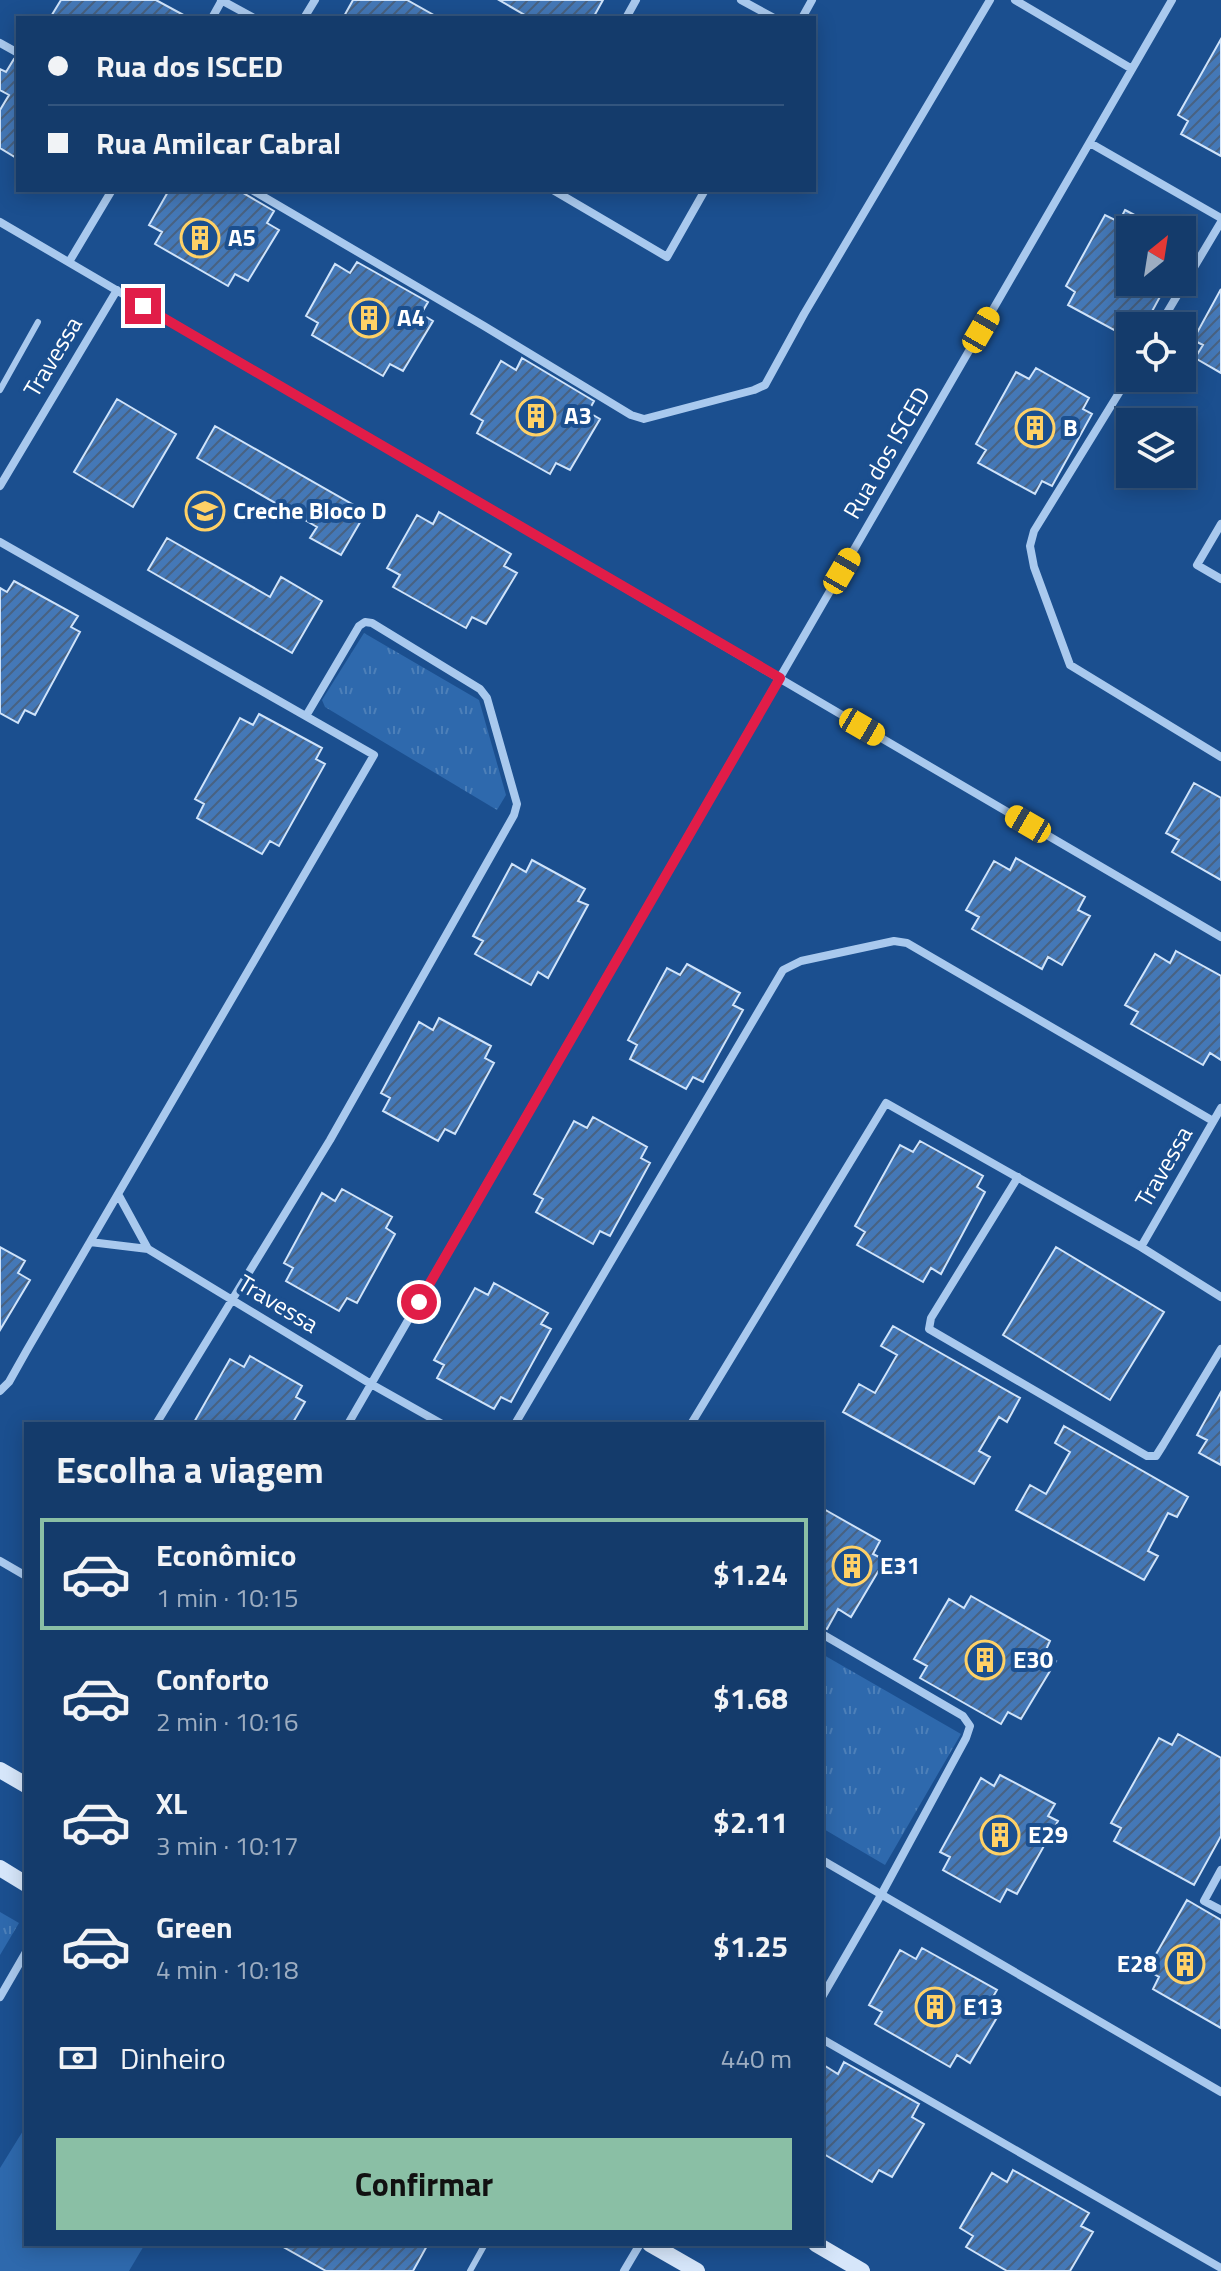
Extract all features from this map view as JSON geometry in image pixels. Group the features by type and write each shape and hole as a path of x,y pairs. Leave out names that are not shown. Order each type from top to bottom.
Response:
{"street":[{"path":"222,0 250,16"},
{"path":"741,0 770,16"},
{"path":"255,192 631,415 644,419 765,385 990,0"},
{"path":"1015,0 1132,69"},
{"name":"Rua dos ISCED","path":"349,1422 1172,0"},
{"path":"1090,143 1221,220 1167,312"},
{"path":"69,262 111,192"},
{"path":"556,192 667,257 704,192"},
{"path":"0,222 1221,937"},
{"name":"Travessa","path":"0,486 117,290"},
{"path":"1120,392 1034,531 1030,546 1034,567 1070,665 1221,757"},
{"path":"1221,524 1197,565 1221,579"},
{"path":"0,542 374,755 9,1382 0,1391"},
{"path":"157,1422 330,1140 514,815 517,804 487,698 480,689 372,623 365,622 359,626 306,716"},
{"path":"516,1422 783,970 801,961 894,941 907,943 1213,1121"},
{"path":"692,1422 886,1103 1141,1247 1221,1297"},
{"name":"Travessa","path":"1141,1247 1221,1108"},
{"path":"1018,1177 931,1318 929,1329 1147,1456 1156,1456 1221,1349"},
{"path":"118,1194 148,1249"},
{"path":"90,1242 148,1249"},
{"name":"Travessa","path":"148,1249 438,1422"},
{"path":"0,1561 24,1575"},
{"path":"824,1635 963,1716 970,1726 881,1895 824,1994"},
{"path":"824,1861 1221,2092"},
{"path":"0,1868 24,1883"},
{"path":"1221,1870 1204,1901 1221,1910"},
{"path":"0,1997 24,1955"},
{"path":"824,2040 1221,2268"},
{"path":"624,2271 639,2246"},
{"path":"653,2246 697,2271"},
{"path":"819,2246 862,2271"}],"lane":[{"path":"0,390 38,322"},
{"path":"470,2271 484,2246"}],"green space":[{"path":"364,633 479,700 506,795 497,810 325,707 322,700"},
{"path":"824,1655 961,1734 885,1865 824,1829"},
{"path":"0,1912 19,1923 0,1955"},
{"path":"24,2129 24,2246 144,2246 129,2271 0,2271 0,2168"}],"building":[{"path":"61,0 156,0 185,16 51,16"},
{"path":"353,0 407,0 435,16 344,16"},
{"path":"499,0 603,0 594,16 527,16"},
{"path":"1221,39 1221,156 1181,134 1188,121 1178,115"},
{"path":"16,60 16,158 0,148 0,110 9,95 0,90 0,69 6,72"},
{"name":"A5","path":"168,192 241,192 274,211 267,223 279,230 248,281 235,274 228,286 155,244 162,232 149,225"},
{"path":"1125,210 1136,216 1122,216"},
{"path":"1105,215 1116,220 1116,296 1160,296 1152,312 1116,312 1116,331 1068,305 1075,292 1066,286"},
{"name":"A4","path":"357,262 428,302 421,314 433,321 403,371 390,364 383,376 312,335 318,323 306,316 335,264 350,273"},
{"path":"1221,289 1221,373 1196,359 1203,345 1196,342 1196,335"},
{"name":"A3","path":"522,358 594,401 588,412 600,419 570,470 556,463 550,474 477,433 483,421 471,414 501,361 516,370"},
{"name":"B","path":"1036,368 1089,398 1083,409 1092,414 1052,486 1042,481 1035,494 978,463 986,450 976,444 1016,372 1029,379"},
{"path":"117,399 176,434 133,507 74,472"},
{"path":"215,426 366,512 341,555 310,538 317,527 197,458"},
{"path":"439,512 511,554 504,566 517,573 486,624 472,617 466,628 393,587 400,575 387,568 417,515 433,524"},
{"path":"167,538 270,597 281,577 322,601 292,653 148,570"},
{"path":"14,581 78,616 71,627 80,632 35,715 25,710 18,723 0,713 0,588 7,592"},
{"path":"259,714 322,748 316,759 325,764 279,846 270,841 262,854 197,818 204,804 195,799 240,718 253,725"},
{"path":"1194,783 1221,798 1221,880 1172,852 1179,840 1166,833"},
{"path":"1016,858 1085,897 1078,910 1090,916 1062,965 1048,957 1042,969 972,929 979,917 966,910 994,861 1010,870"},
{"path":"532,860 585,889 578,901 588,905 548,978 538,972 531,985 475,954 483,941 473,936 512,864 526,872"},
{"path":"1176,951 1221,976 1221,1060 1210,1053 1203,1065 1131,1024 1138,1012 1125,1005 1155,954 1170,963"},
{"path":"687,964 740,993 733,1005 743,1010 703,1082 693,1077 686,1089 630,1059 637,1045 628,1040 667,968 680,975"},
{"path":"439,1018 491,1046 485,1058 494,1063 455,1134 445,1129 438,1141 383,1111 390,1098 381,1093 419,1022 433,1030"},
{"path":"593,1117 647,1147 641,1158 650,1163 610,1236 600,1231 593,1244 536,1212 543,1199 534,1194 574,1121 587,1128"},
{"path":"920,1141 983,1176 977,1187 985,1192 941,1274 931,1268 923,1282 857,1245 865,1232 855,1226 900,1145 913,1152"},
{"path":"342,1189 392,1217 386,1228 395,1234 357,1303 347,1298 339,1311 286,1281 293,1268 284,1263 322,1193 335,1201"},
{"path":"0,1247 25,1261 18,1273 30,1280 0,1330"},
{"path":"1056,1247 1164,1312 1110,1400 1003,1335"},
{"path":"494,1283 548,1313 541,1324 551,1329 511,1402 501,1397 494,1409 437,1378 444,1365 434,1360 475,1288 488,1295"},
{"path":"893,1326 1020,1398 1007,1422 999,1417 979,1451 990,1457 974,1484 843,1412 859,1384 875,1393 897,1355 881,1346"},
{"path":"250,1356 302,1386 296,1397 305,1402 293,1422 194,1422 230,1359 244,1367"},
{"path":"1221,1392 1221,1465 1199,1453 1207,1440 1197,1435"},
{"path":"1064,1426 1188,1497 1177,1517 1168,1513 1148,1551 1158,1556 1144,1580 1016,1510 1030,1485 1046,1494 1070,1452 1055,1443"},
{"name":"E31","path":"824,1509 880,1541 873,1554 885,1560 851,1617 838,1609 827,1629 824,1628"},
{"name":"E30","path":"971,1596 1050,1641 1044,1654 1056,1661 1021,1719 1008,1712 1001,1724 920,1678 927,1666 914,1659 949,1599 964,1608"},
{"path":"1178,1734 1221,1758 1221,1836 1194,1885 1114,1841 1121,1828 1111,1823 1159,1738 1172,1745"},
{"name":"E29","path":"1000,1775 1055,1804 1048,1816 1058,1821 1017,1894 1007,1889 1000,1902 943,1870 950,1857 940,1852 981,1778 994,1786"},
{"name":"E28","path":"1187,1900 1221,1920 1221,2028 1153,1989 1159,1977 1147,1970"},
{"name":"E13","path":"922,1948 997,1990 990,2002 1002,2009 970,2063 957,2055 950,2067 875,2024 882,2012 869,2005 900,1950 916,1959"},
{"path":"844,2062 919,2104 912,2117 924,2124 892,2177 879,2170 872,2182 824,2154 824,2065 838,2074"},
{"path":"1013,2170 1089,2213 1081,2226 1093,2232 1070,2271 1007,2271 966,2247 973,2236 960,2228 992,2173 1007,2182"},
{"path":"282,2246 427,2246 413,2271 326,2271"}],"place":[{"name":"A5","path":"200,238"},
{"name":"A4","path":"369,318"},
{"name":"A3","path":"536,416"},
{"name":"B","path":"1035,428"},
{"name":"Creche Bloco D","path":"205,511"},
{"name":"E31","path":"852,1566"},
{"name":"E30","path":"985,1660"},
{"name":"E29","path":"1000,1835"},
{"name":"E28","path":"1185,1964"},
{"name":"E13","path":"935,2007"}],"route":[{"path":"143,306 780,678 419,1302"}]}
